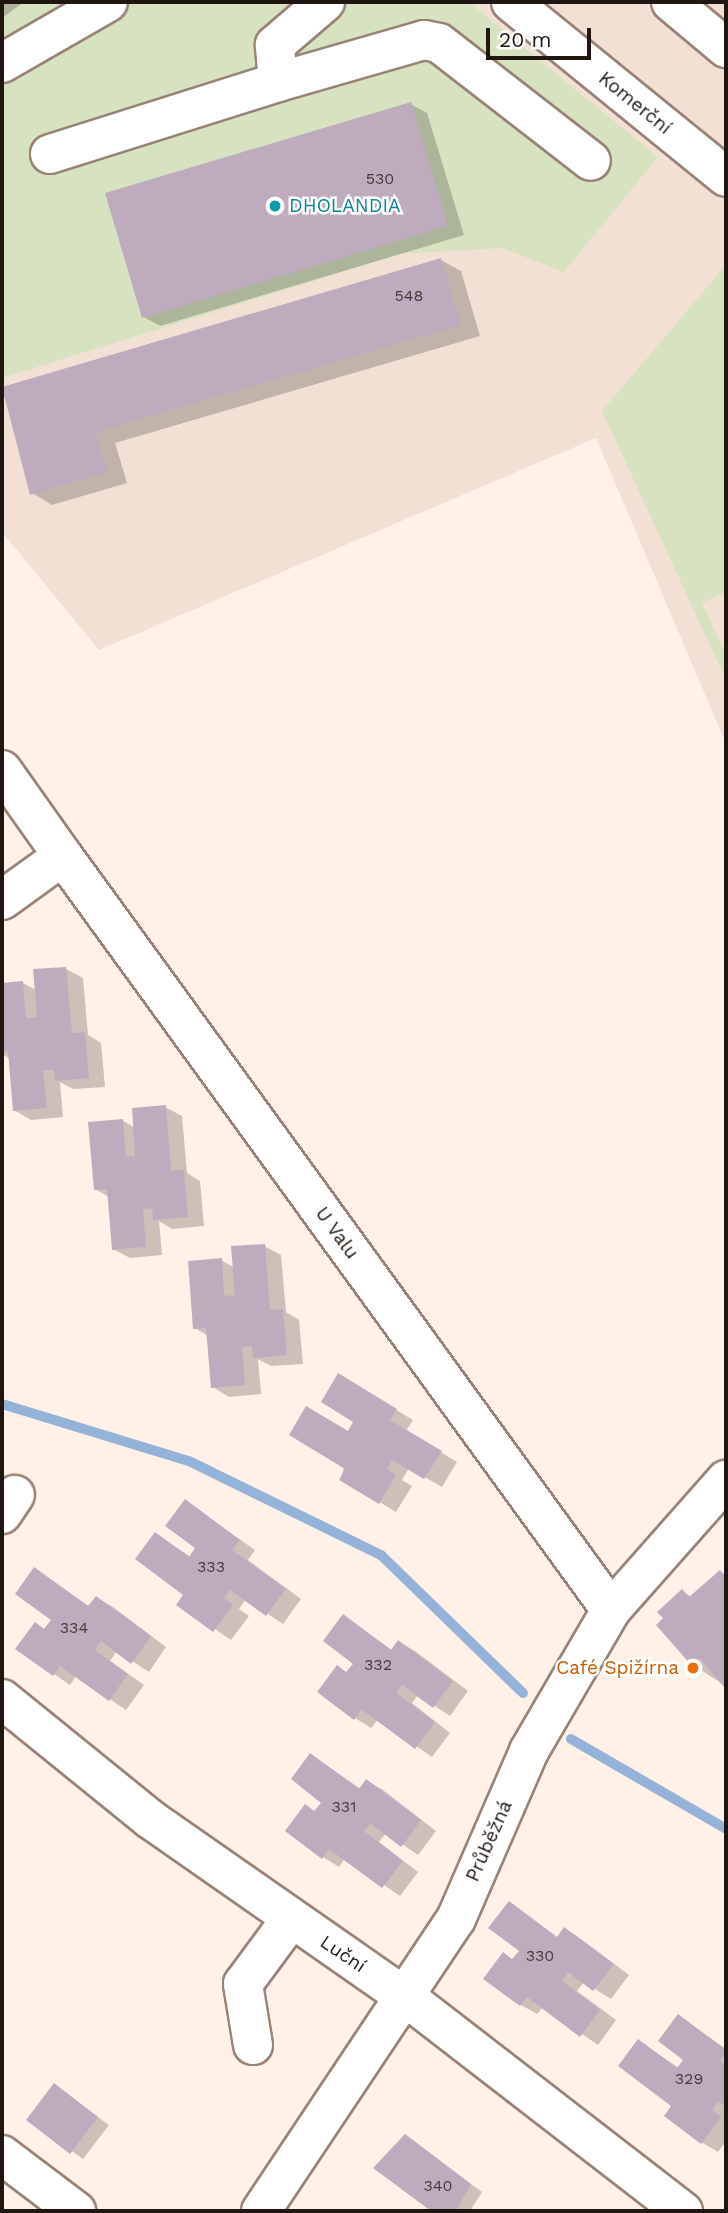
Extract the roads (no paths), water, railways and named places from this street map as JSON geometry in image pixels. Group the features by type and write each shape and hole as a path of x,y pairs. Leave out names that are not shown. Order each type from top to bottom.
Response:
{"street":[{"path":"2,63 108,2"},
{"path":"278,82 275,46 325,2"},
{"name":"Komerční","path":"511,2 726,177"},
{"path":"671,2 724,41"},
{"path":"50,154 278,82 424,40 439,43 591,161"},
{"name":"U Valu","path":"2,770 611,1610"},
{"path":"2,900 63,856"},
{"name":"Průběžná","path":"261,2211 407,1998 456,1919 561,1690 611,1610 726,1480"},
{"name":"Luční","path":"2,1699 150,1819 407,1998 683,2211"},
{"path":"253,2045 243,1984 291,1919"},
{"path":"2,2155 76,2211"}],"waterway":[{"path":"2,1404 189,1461 381,1555 523,1693"},
{"path":"571,1739 726,1829"}],"place":[{"name":"DHOLANDIA","path":"275,206"},
{"name":"Café Spižírna","path":"693,1668"}]}
